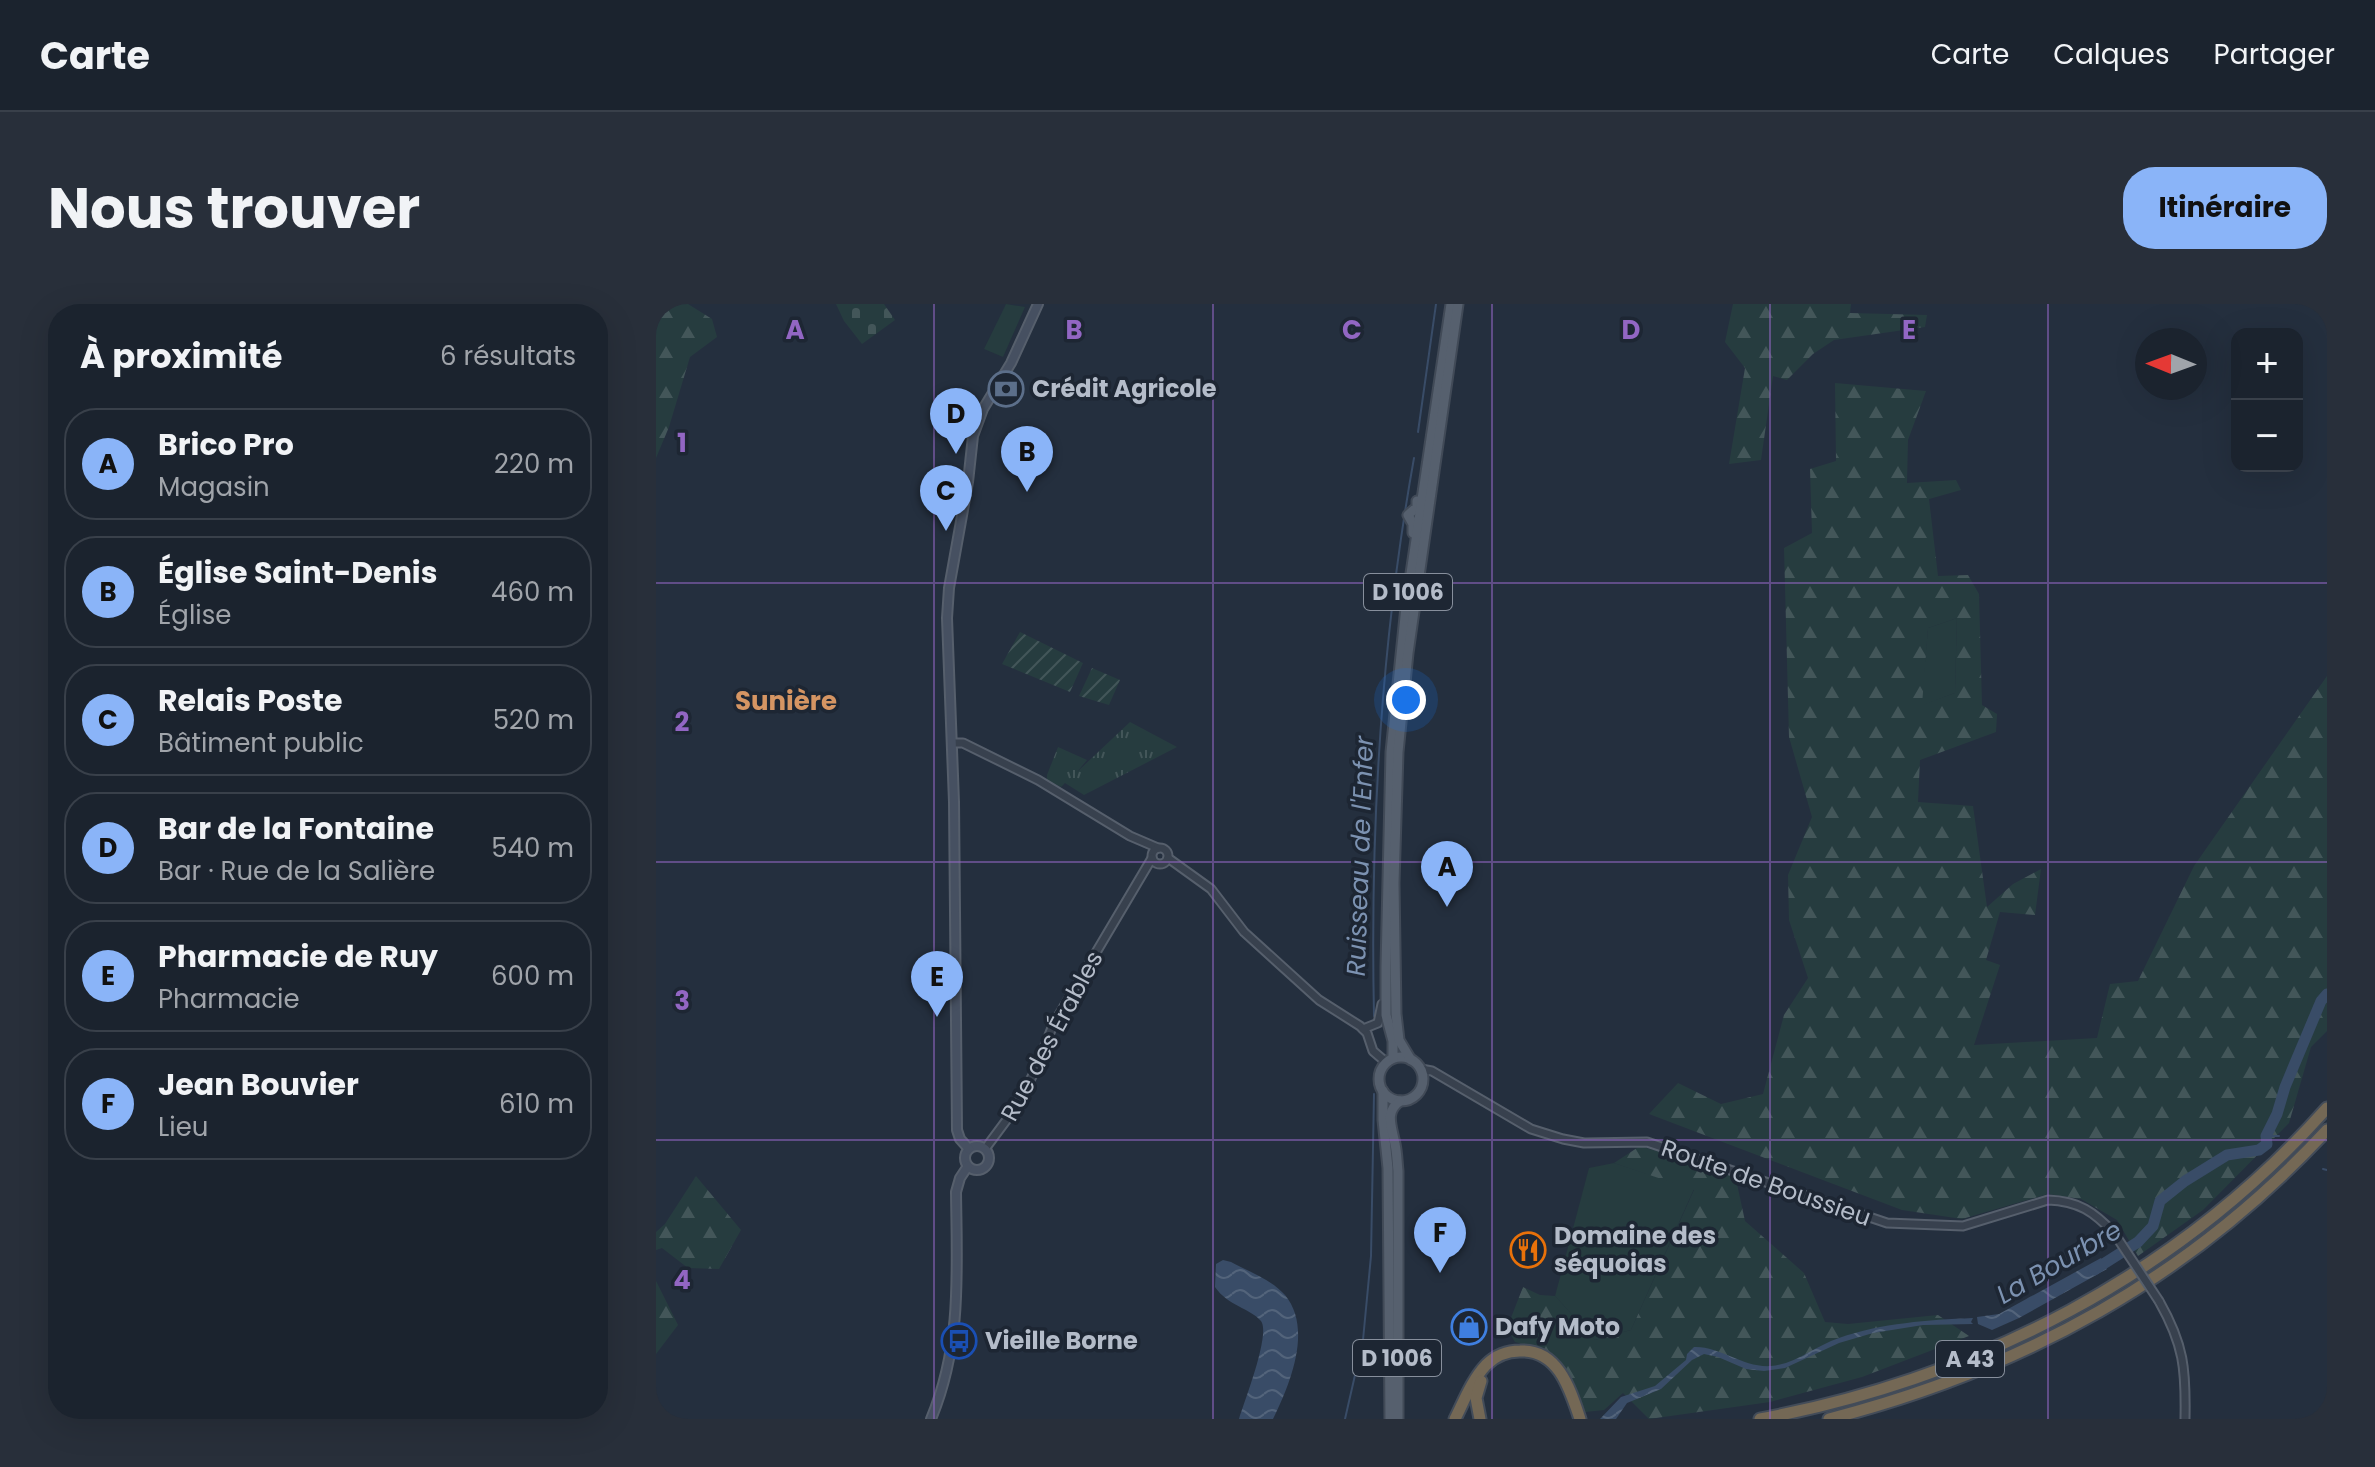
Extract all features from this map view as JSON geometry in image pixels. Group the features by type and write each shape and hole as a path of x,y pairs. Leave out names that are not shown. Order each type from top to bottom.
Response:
{"highway":[{"name":"A 43","path":"1760,1419 1834,1402 1935,1372 2013,1340 2084,1305 2201,1227 2279,1159 2327,1108"},
{"name":"A 43","path":"1829,1419 1913,1395 1974,1373 2051,1339 2117,1303 2192,1252 2243,1212 2327,1130"},
{"path":"1455,1419 1485,1366 1496,1357 1524,1351 1546,1359 1562,1374 1579,1419"},
{"path":"1480,1419 1476,1398 1481,1382 1492,1367 1506,1358 1517,1356 1545,1362 1555,1371 1579,1419"}],"main road":[{"path":"969,1149 957,1130 952,743 947,618 949,588 968,482 970,447 983,409 1011,363 1038,304"},
{"name":"D 1006","path":"1390,1060 1393,1041 1386,1015 1386,966 1391,752 1400,652 1451,304"},
{"name":"D 1006","path":"1411,1060 1399,1040 1396,1014 1394,883 1398,752 1414,608 1458,304"},
{"path":"1405,1057 1411,1060 1421,1069 1422,1087 1415,1096 1400,1101 1383,1091 1380,1078 1390,1060 1405,1057"},
{"name":"D 1006","path":"1383,1091 1388,1168 1390,1419"},
{"name":"D 1006","path":"1398,1419 1398,1171 1390,1119 1393,1107 1400,1101"},
{"path":"975,1146 985,1149 988,1155 986,1165 977,1170 968,1166 965,1158 969,1149 975,1146"},
{"path":"931,1419 944,1386 954,1340 956,1192 968,1166"}],"street":[{"path":"952,743 963,743 1038,780 1211,889 1244,932 1319,1000 1363,1029 1373,1051 1390,1060"},
{"name":"Rue des Érables","path":"985,1149 1014,1110 1035,1071 1053,1025 1140,879 1158,857"},
{"path":"1363,1029 1378,1023 1382,1012 1386,966"},
{"name":"Route de Boussieu","path":"1421,1069 1432,1071 1531,1129 1552,1136 1584,1143 1647,1142 1887,1223 1963,1226 2048,1200 2061,1200 2094,1212 2114,1233 2175,1330 2183,1353 2185,1419"}],"green space":[{"path":"677,304 688,304 712,319 717,337 690,357 669,427 656,458 656,317"},
{"path":"836,304 884,304 895,320 862,344 844,321"},
{"path":"1006,304 1025,307 1003,357 984,349"},
{"path":"1733,304 1851,304 1850,313 1927,315 1925,327 1834,340 1813,354 1787,380 1773,376 1761,460 1729,464 1745,368 1725,342"},
{"path":"1835,383 1926,391 1908,440 1907,483 1956,480 1961,490 1929,499 1938,576 1968,575 1979,594 1982,705 1997,714 1996,732 1920,760 1918,802 1973,806 1987,907 2013,884 2041,869 2035,915 2000,912 1986,960 2000,965 1974,1045 2097,1038 2110,984 2138,981 2194,866 2327,676 2327,1031 2311,1047 2289,1123 2203,1210 2138,1256 2117,1220 2081,1199 2048,1194 1962,1219 1902,1210 1649,1114 1678,1083 1721,1104 1763,1094 1784,1015 1808,978 1789,920 1788,875 1812,817 1789,737 1784,548 1812,533 1810,469 1836,461","holes":["1957,618 1955,693 1922,705 1928,628"]},
{"path":"1957,618 1955,693 1921,706 1928,628"},
{"path":"1020,632 1083,663 1070,692 1002,664"},
{"path":"1092,668 1120,680 1109,705 1079,696"},
{"path":"1130,722 1177,747 1084,795 1065,783 1061,787 1047,780 1058,747 1087,760 1077,772"},
{"path":"1640,1146 1739,1176 1737,1184 1745,1221 1804,1273 1825,1322 1848,1324 1938,1315 1969,1336 1862,1377 1770,1402 1649,1419 1623,1393 1604,1410 1585,1412 1563,1366 1547,1351 1515,1342 1507,1328 1523,1287 1540,1295 1555,1296 1595,1340 1631,1330 1694,1190 1614,1163"},
{"path":"1614,1163 1694,1189 1631,1330 1595,1340 1555,1296 1589,1168"},
{"path":"696,1176 741,1230 719,1269 688,1268 662,1248 656,1250 656,1232 665,1224"},
{"path":"656,1281 678,1325 656,1354"}],"water":[{"path":"2101,1258 2107,1269 2019,1318 1992,1330 1978,1324 1977,1317 1999,1314"},
{"path":"1223,1260 1273,1285 1285,1295 1293,1309 1298,1340 1296,1357 1273,1419 1239,1419 1260,1353 1263,1328 1261,1321 1215,1287 1216,1264"},
{"path":"1973,1318 1973,1324 1923,1325 1873,1333 1839,1343 1785,1368 1764,1371 1746,1369 1704,1354 1692,1360 1661,1389 1627,1403 1616,1419 1600,1419 1621,1397 1655,1386 1686,1360 1694,1347 1713,1350 1751,1364 1771,1366 1789,1362 1830,1341 1872,1329 1922,1321"}],"waterway":[{"name":"Ruisseau de l'Enfer","path":"1418,432 1436,304"},
{"name":"Ruisseau de l'Enfer","path":"1374,1016 1374,876 1380,736 1393,597 1414,458"},
{"name":"La Bourbre","path":"2094,1270 2138,1242 2153,1226 2160,1201 2185,1181 2227,1155 2259,1150 2267,1144 2266,1136 2285,1087 2321,1001 2327,994"},
{"name":"Ruisseau de l'Enfer","path":"1345,1419 1363,1340 1371,1256 1374,1094"},
{"path":"2266,1136 2279,1136"},
{"path":"2323,1169 2327,1170"}],"place":[{"name":"Crédit Agricole","path":"1006,389"},
{"name":"Bar de la Fontaine","path":"956,454"},
{"name":"Église Saint-Denis","path":"1027,492"},
{"name":"Relais Poste","path":"946,531"},
{"name":"Brico Pro","path":"1447,907"},
{"name":"Pharmacie de Ruy","path":"937,1017"},
{"name":"Domaine des séquoias","path":"1528,1250"},
{"name":"Jean Bouvier","path":"1440,1273"},
{"name":"Dafy Moto","path":"1469,1327"},
{"name":"Vieille Borne","path":"959,1341"}],"district":[{"name":"Sunière","path":"786,701"}]}
